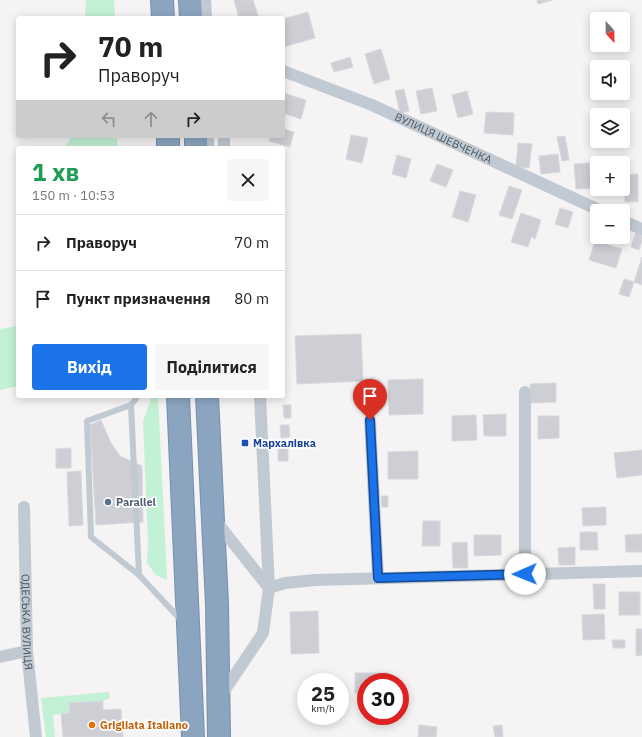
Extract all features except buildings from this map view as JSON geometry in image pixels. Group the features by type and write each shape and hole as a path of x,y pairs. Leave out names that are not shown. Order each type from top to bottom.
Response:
{"highway":[{"path":"162,0 163,16"},
{"path":"190,0 191,16"},
{"path":"178,398 193,737"},
{"path":"207,398 217,604 219,737"}],"street":[{"path":"205,0 206,16"},
{"name":"ВУЛИЦЯ ШЕВЧЕНКА","path":"285,72 372,105 590,206"},
{"path":"630,224 642,229"},
{"path":"525,392 525,574"},
{"path":"218,700 263,633 269,588 260,398"},
{"path":"370,420 378,578"},
{"name":"ОДЕСЬКА ВУЛИЦЯ","path":"24,507 27,651 36,737"},
{"path":"212,516 269,588"},
{"path":"269,588 285,583 315,580 642,570"},
{"path":"0,657 27,651"}],"lane":[{"path":"137,398 132,405 139,575"},
{"path":"132,405 87,421 91,537 139,575 188,627"}],"green space":[{"path":"86,0 114,0 115,16 85,16"},
{"path":"70,138 117,138 117,146 66,146"},
{"path":"16,326 16,386 0,390 0,329"},
{"path":"151,398 158,398 167,580 156,575 147,563 148,542 143,421"},
{"path":"109,692 110,698 103,701 69,703 70,713 53,715 55,737 46,737 41,698"}],"place":[{"name":"Мархалівка","path":"245,443"},
{"name":"Parallel","path":"108,502"},
{"name":"Grigliata Italiano","path":"92,725"}],"route":[{"path":"370,420 378,578 525,574"}]}
